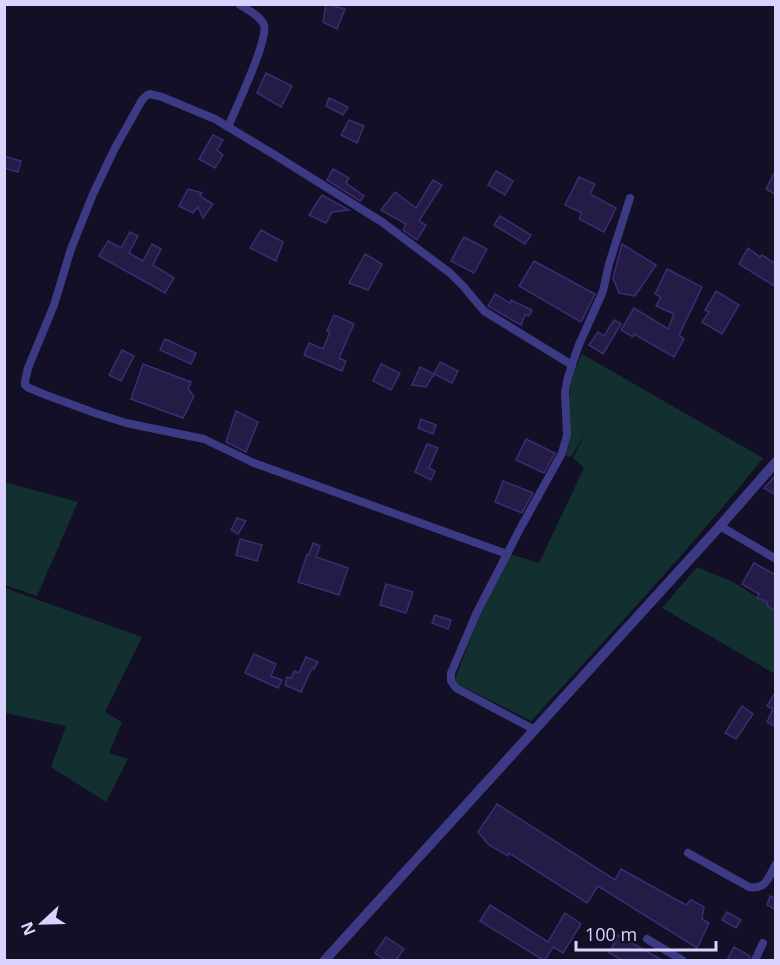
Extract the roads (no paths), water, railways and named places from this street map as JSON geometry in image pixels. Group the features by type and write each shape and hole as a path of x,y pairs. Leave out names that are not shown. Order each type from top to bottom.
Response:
{"street":[{"path":"228,127 266,31 260,18 238,4"},
{"path":"507,554 254,463 204,440 126,423 46,395 25,385 28,368 54,306 71,249 93,194 142,100 150,94 215,119 382,222 450,273 484,311 572,365"},
{"path":"535,730 456,688 451,681 451,673 477,612 562,453 567,435 565,392 572,365 603,291 630,198"},
{"path":"325,960 776,462"},
{"path":"720,526 776,559"},
{"path":"688,853 749,887 758,889 764,885 776,864"},
{"path":"647,939 682,960"},
{"path":"755,960 763,943"}]}
